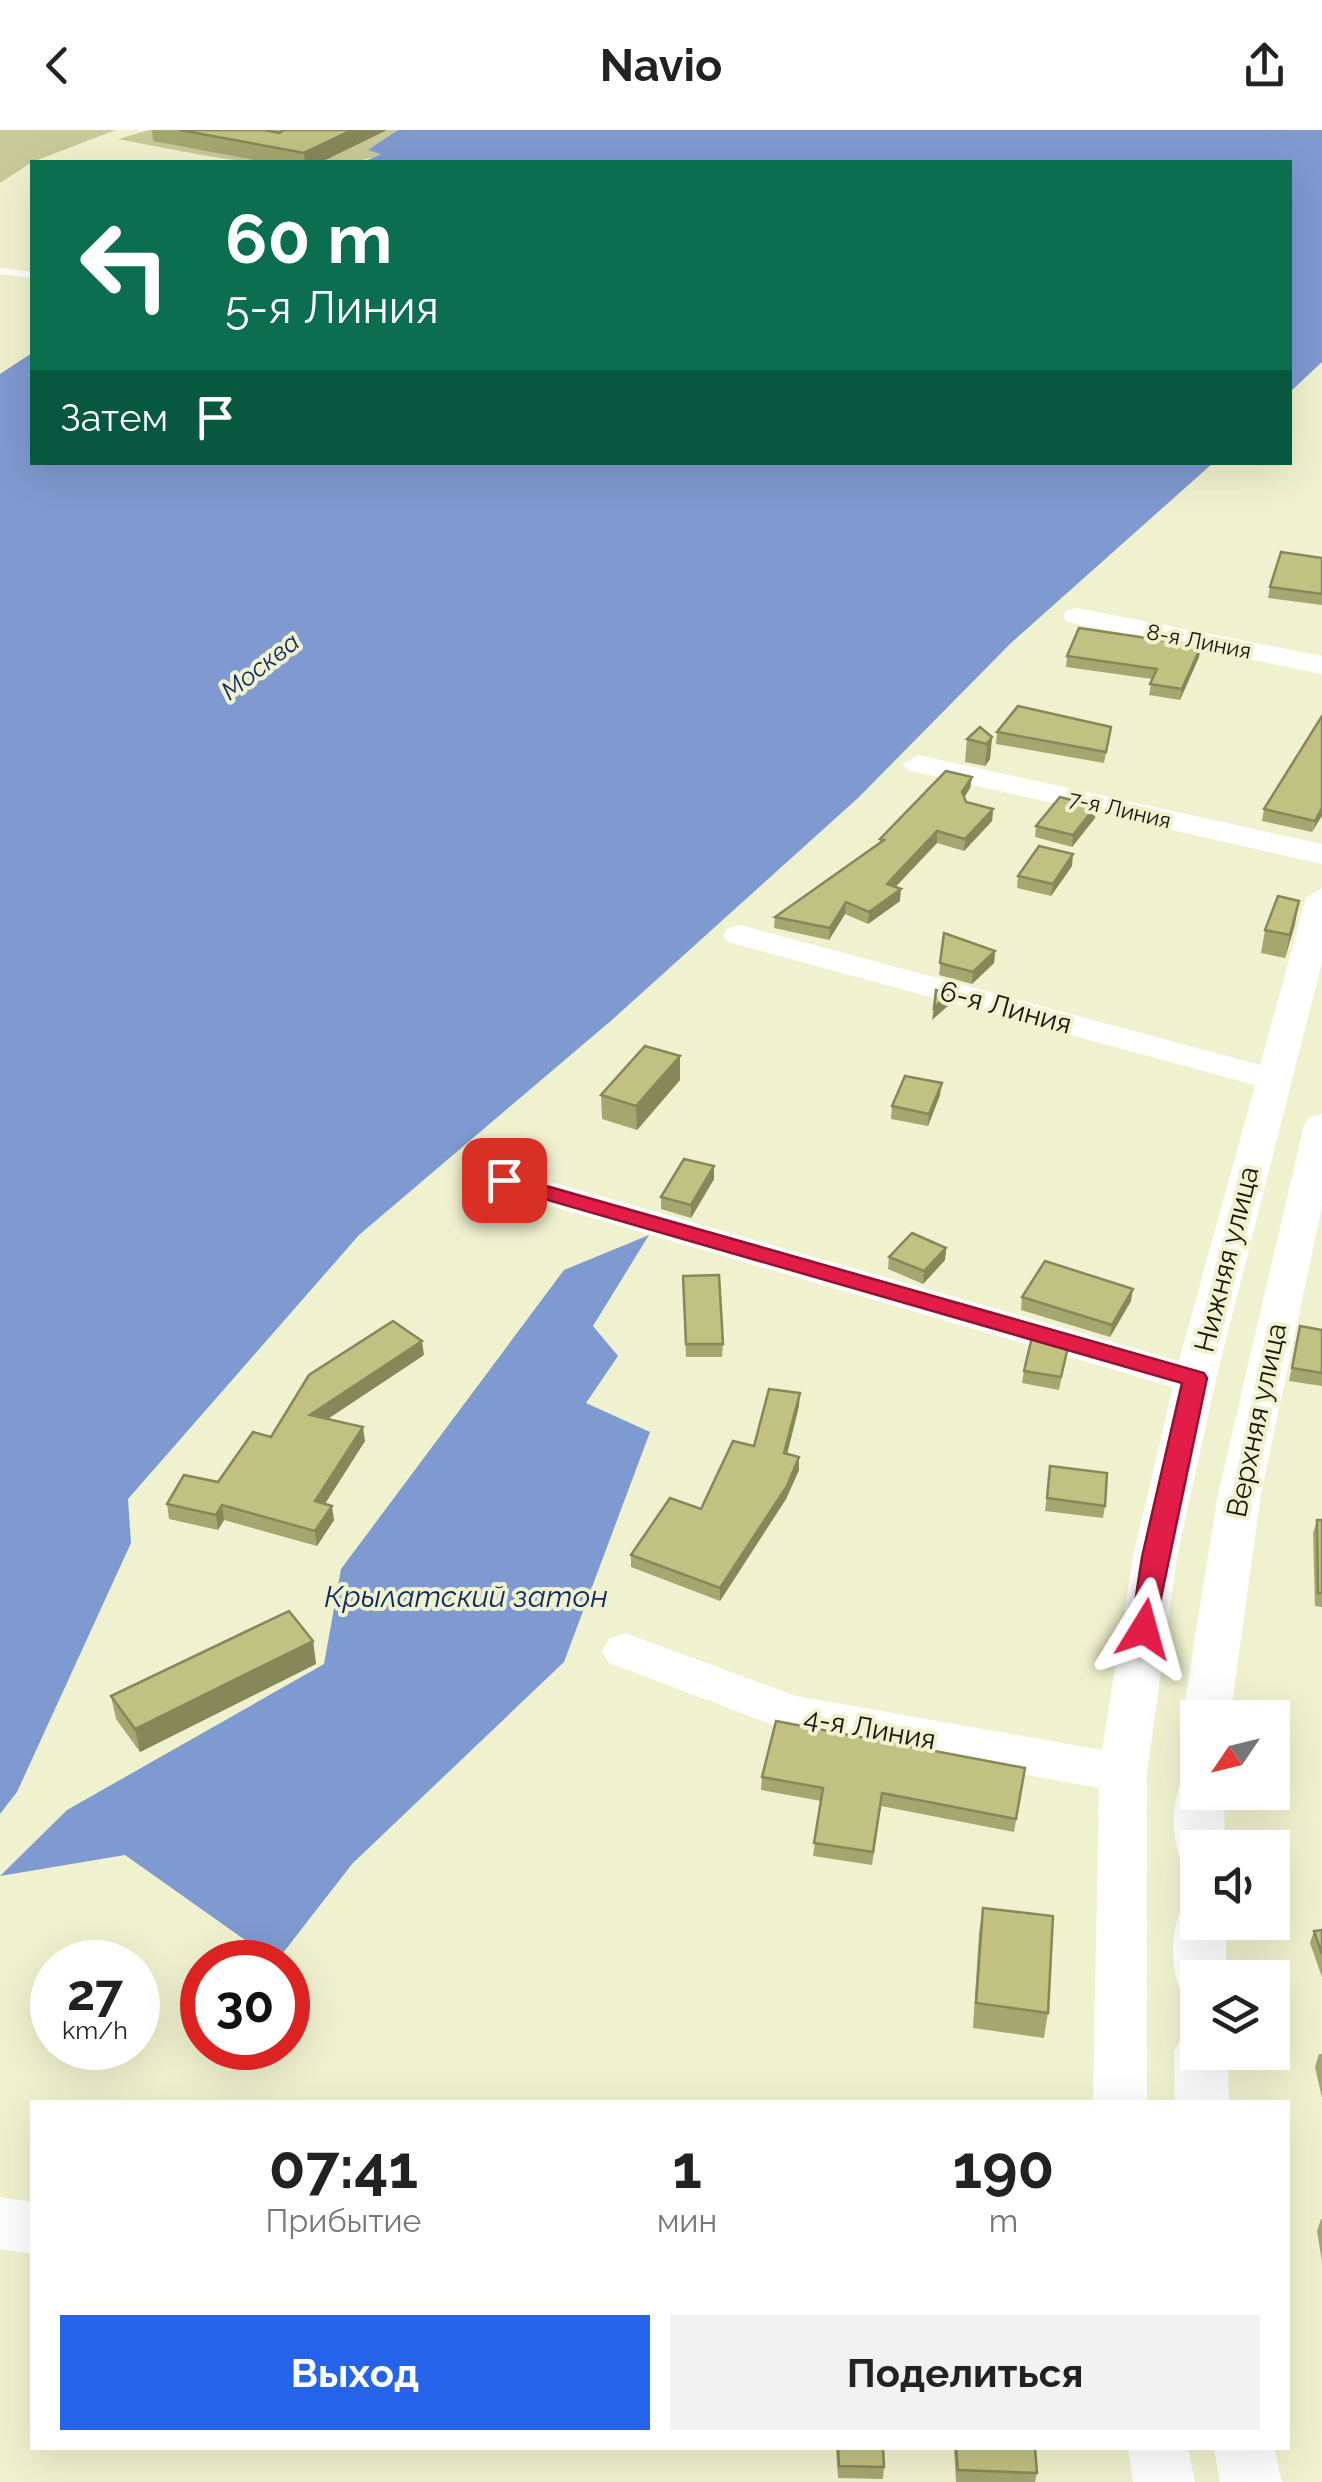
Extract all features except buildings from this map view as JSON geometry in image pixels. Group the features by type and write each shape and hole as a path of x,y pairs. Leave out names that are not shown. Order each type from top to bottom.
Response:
{"street":[{"name":"8-я Линия","path":"1077,616 1322,665"},
{"name":"7-я Линия","path":"918,764 1322,854"},
{"name":"Нижняя улица","path":"1120,2100 1124,1773 1155,1557 1195,1378 1322,898"},
{"name":"6-я Линия","path":"740,934 1272,1079"},
{"name":"Верхняя улица","path":"1208,1700 1218,1600 1259,1393 1322,1124"},
{"path":"504,1180 1195,1378"},
{"name":"4-я Линия","path":"625,1651 792,1714 1124,1773"},
{"path":"1201,2070 1202,2100"},
{"path":"0,2223 30,2228"},
{"path":"1158,2450 1164,2482"},
{"path":"1244,2450 1251,2482"}],"lane":[{"path":"0,271 30,275"}],"green space":[{"path":"0,130 116,130 30,160 0,183"},
{"path":"149,130 398,130 370,150 383,153 362,160 237,160 118,139"}],"water":[{"path":"398,130 1322,130 1322,362 1292,390 1292,160 368,160 381,154 368,150"},
{"name":"Москва","path":"30,354 30,465 1211,465 1011,643 858,798 613,1019 359,1235 128,1499 131,1543 17,1792 0,1814 0,374"},
{"name":"Крылатский затон","path":"649,1235 593,1326 618,1356 586,1403 650,1432 564,1662 352,1864 293,1940 245,1940 125,1855 0,1876 67,1810 324,1664 341,1569 564,1270"}],"route":[{"path":"504,1180 1195,1378 1155,1557 1144,1629"}]}
